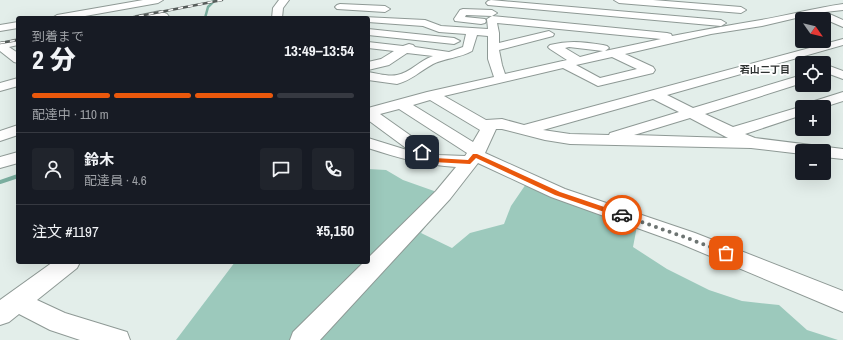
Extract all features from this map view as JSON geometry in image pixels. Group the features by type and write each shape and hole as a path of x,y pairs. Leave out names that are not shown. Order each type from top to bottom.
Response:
{"street":[{"path":"67,16 134,2 158,0"},
{"path":"277,16 278,8 284,0"},
{"path":"533,0 603,33 649,70 598,82 564,64"},
{"path":"619,0 748,12"},
{"path":"706,0 720,1 774,21 795,26"},
{"path":"814,0 838,10"},
{"path":"134,2 155,10"},
{"path":"335,16 343,3 394,10"},
{"path":"492,16 603,33 650,45 711,31 774,21 814,11 838,10"},
{"path":"814,11 843,24"},
{"path":"425,23 433,12"},
{"path":"150,16 160,14 164,16"},
{"path":"492,16 603,33 650,45"},
{"path":"492,16 549,34"},
{"path":"370,76 396,80 409,76 429,61 462,52 468,49 471,37 492,16"},
{"path":"492,16 494,48 493,59 496,71 502,79"},
{"path":"370,19 425,23 439,29 471,37"},
{"path":"578,61 554,48 603,33 774,21"},
{"path":"0,28 16,25"},
{"path":"370,112 432,95 578,61 603,33 748,26"},
{"path":"370,66 385,62 439,29"},
{"path":"494,48 549,34 711,31"},
{"path":"370,32 425,38 471,37"},
{"path":"603,33 683,37"},
{"path":"831,35 843,40"},
{"path":"524,130 791,56 843,40"},
{"path":"16,42 0,46 16,58"},
{"path":"370,44 451,55"},
{"path":"791,56 795,57"},
{"path":"831,69 843,66"},
{"path":"831,71 843,75"},
{"path":"600,141 795,81"},
{"path":"0,87 16,83"},
{"path":"655,94 751,143"},
{"path":"432,95 488,128"},
{"path":"831,100 843,96"},
{"path":"402,104 474,156 558,193 687,238 843,302"},
{"path":"732,133 795,112"},
{"path":"370,114 433,160"},
{"path":"303,340 443,195 474,156 488,128 492,124 502,124 545,135 600,141 751,143 795,148"},
{"path":"0,136 16,131"},
{"path":"370,143 409,156 433,160 474,156"},
{"path":"831,153 843,154"},
{"path":"0,163 16,158"},
{"path":"9,308 66,264"},
{"path":"9,308 117,340"}],"green space":[{"path":"370,169 386,170 403,180 434,191 437,211 421,233 452,248 470,233 504,224 511,206 526,184 637,226 633,247 667,269 709,290 742,301 779,305 807,330 838,340 176,340 233,264 370,264"}],"waterway":[{"path":"206,16 208,7 215,0"},
{"path":"0,182 16,177"}],"railway":[{"path":"139,16 222,0"},
{"path":"0,43 16,40"}],"way so far":[{"path":"622,215 726,253"}],"district":[{"name":"若山二丁目","path":"765,69"}],"route":[{"path":"422,152 433,160 470,162 475,155 558,193 622,215"}]}
